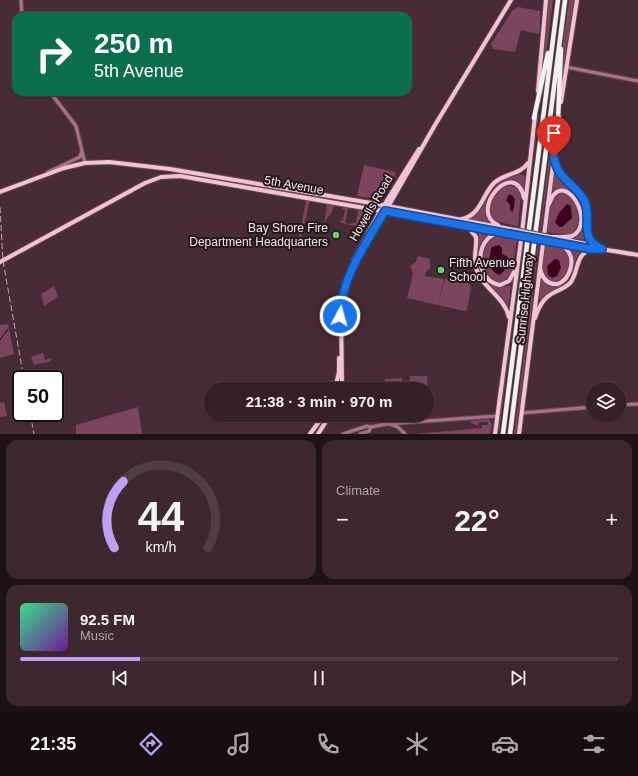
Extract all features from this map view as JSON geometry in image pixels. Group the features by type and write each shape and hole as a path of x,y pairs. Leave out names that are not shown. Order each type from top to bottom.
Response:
{"highway":[{"name":"Sunrise Highway","path":"503,434 558,0"},
{"name":"Sunrise Highway","path":"510,434 565,0"},
{"path":"534,118 556,16"},
{"path":"558,120 561,30"}],"main road":[{"name":"Howells Road","path":"340,302 345,277 405,170 433,129 511,0"},
{"name":"Sunrise Highway","path":"495,434 543,50 546,0"},
{"name":"Sunrise Highway","path":"519,434 558,120 578,0"},
{"path":"554,157 559,173 578,191 585,202 587,213 587,233 597,247"},
{"path":"458,220 472,216 494,184 505,176 522,170 529,160"},
{"name":"5th Avenue","path":"0,192 48,172 85,163 109,162 186,172 386,206 602,249"},
{"name":"5th Avenue","path":"0,262 144,183 170,176 180,176 270,190 467,226 505,230"},
{"path":"505,230 489,218 489,204 495,191 505,183 514,184 522,190 525,202"},
{"path":"546,212 553,195 558,191 564,191 575,198 581,213 580,225 574,234 566,237 550,238"},
{"path":"467,226 476,237 474,259 478,273 485,284 505,305 509,320"},
{"path":"505,230 492,235 484,242 480,255 483,271 491,282 502,285 511,280 517,264"},
{"name":"5th Avenue","path":"550,238 557,242 591,249 602,249 638,255"},
{"path":"540,258 541,274 545,281 554,284 563,281 570,270 570,256 566,248 557,242"},
{"path":"533,326 542,302 550,295 569,284 575,273 580,256 591,249"},
{"path":"337,382 339,372 340,302"},
{"path":"340,302 342,382"},
{"path":"310,434 319,422"},
{"path":"318,434 326,422"}],"street":[{"path":"21,0 22,12"},
{"path":"566,67 638,81"},
{"path":"53,96 74,122 85,163"},
{"path":"48,172 80,157 82,150"},
{"path":"626,405 638,404"},
{"path":"522,413 586,408"},
{"path":"343,434 367,426 371,427 386,424 497,416"},
{"path":"386,424 398,427 405,434"},
{"path":"360,434 368,431 371,427"}],"shaded area":[{"path":"548,0 553,0 545,63 540,87"},
{"path":"569,0 575,0 562,76 563,43"},
{"path":"518,7 540,11 540,32 538,34 521,30 515,52 493,49 491,44 512,11"},
{"path":"555,109 554,132 532,297 516,434 514,434"},
{"path":"538,114 499,432 497,434"},
{"path":"364,165 395,172 396,175 382,196 373,198 357,196"},
{"path":"554,168 560,177 575,192 583,204 583,228 587,240 570,238 576,231 580,222 581,212 579,203 576,196 570,190 551,190"},
{"path":"520,174 525,176 524,191 514,181 508,181 498,185 491,193 487,203 486,211 488,223 469,220 479,211 495,186 505,179"},
{"path":"505,185 516,187 521,192 518,227 492,220 490,209 492,200 497,192"},
{"path":"561,192 571,196 576,206 578,216 577,226 570,235 545,232 552,197"},
{"path":"509,194 513,196 515,200 513,212 510,210 510,205 506,200"},
{"path":"306,200 311,201 309,203 301,237 299,237"},
{"path":"325,204 334,205 331,213 324,223 327,207"},
{"path":"567,204 571,206 572,218 562,227 559,227 555,222 559,213"},
{"path":"343,207 348,208 345,222 348,224 356,223 358,210 371,213 372,216 366,228 341,223 340,221 343,220 345,210 342,209"},
{"path":"476,232 490,234 483,240 478,252 479,266 484,277 479,271 478,266 477,256 478,242"},
{"path":"497,236 517,239 512,273 509,280 498,284 488,276 482,259 482,253 487,242 491,238"},
{"path":"544,244 563,248 568,255 569,264 567,271 557,282 551,282 545,278 541,266"},
{"path":"499,245 502,248 502,254 508,257 506,267 500,275 493,271 490,264 492,247"},
{"path":"568,249 582,251 577,257 569,280 563,286 540,300 538,299 539,274 548,285 556,286 563,284 567,280 570,269"},
{"path":"418,256 430,259 430,269 427,270 425,276 444,279 438,305 407,298 413,274 410,266 416,262"},
{"path":"555,259 559,260 561,268 557,276 552,278 548,275 547,266"},
{"path":"445,279 467,281 471,287 467,310 464,311 438,305"},
{"path":"485,279 495,286 511,286 508,309"},
{"path":"54,286 58,297 44,306 41,294"},
{"path":"8,324 14,354 0,358 0,325"},
{"path":"43,353 45,360 51,358 51,361 34,365 31,357"},
{"path":"410,376 427,376 427,382 410,382"},
{"path":"402,378 402,382 385,382 385,379"},
{"path":"4,402 7,416 0,417 0,403"},
{"path":"138,407 142,434 76,434 76,425"},
{"path":"489,419 492,424 490,434 414,434 482,428 482,425 488,425 488,422 479,422 478,426 471,423 471,421"}],"waterway":[{"path":"0,340 8,329"}],"railway":[{"path":"0,207 3,261 22,370"},
{"path":"32,422 34,434"}],"place":[{"name":"Bay Shore Fire Department Headquarters","path":"336,235"},
{"name":"Fifth Avenue School","path":"441,270"}],"route":[{"path":"340,316 341,302 352,267 385,211 591,249 602,249 597,247 587,233 587,213 586,205 583,199 578,191 559,173 554,157"}]}
